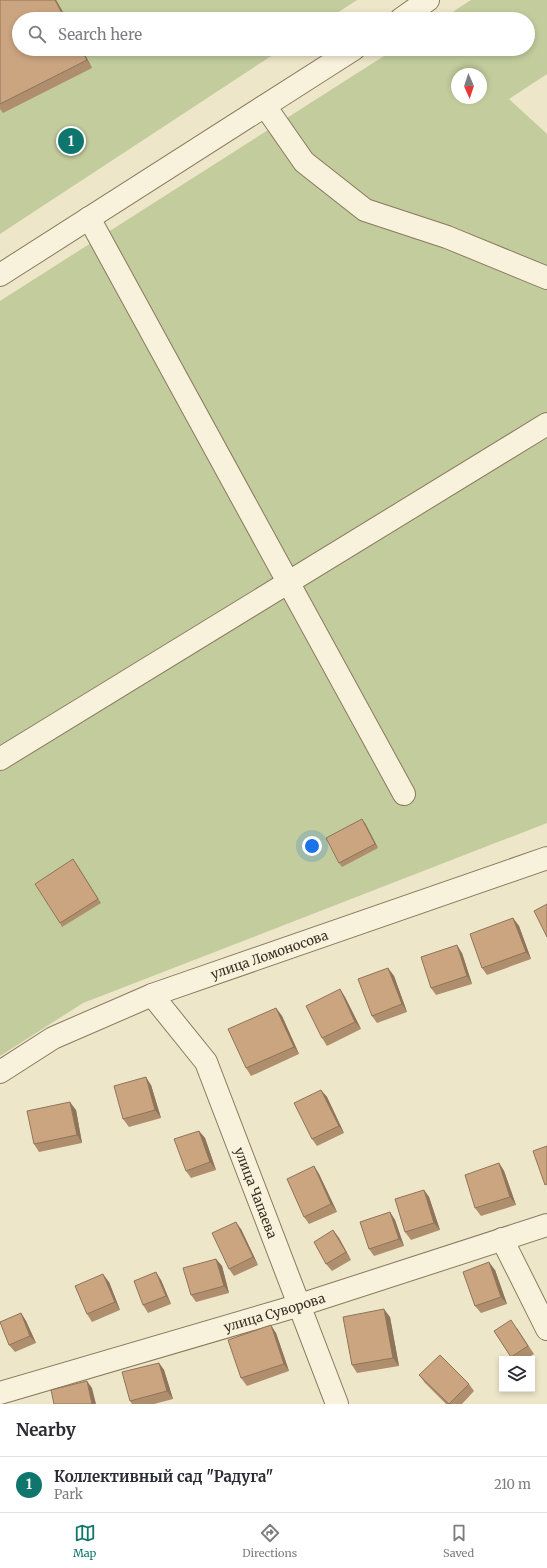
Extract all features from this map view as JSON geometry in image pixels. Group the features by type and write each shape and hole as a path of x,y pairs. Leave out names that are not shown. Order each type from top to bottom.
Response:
{"street":[{"path":"411,12 428,0"},
{"path":"0,275 343,56"},
{"path":"265,106 304,162 365,210 447,237 547,278"},
{"path":"89,218 404,794"},
{"path":"0,759 547,424"},
{"name":"улица Ломоносова","path":"0,1072 53,1038 152,995 547,858"},
{"name":"улица Чапаева","path":"152,995 206,1062 337,1404"},
{"name":"улица Суворова","path":"0,1393 300,1305 547,1225"},
{"path":"502,1239 547,1329"}],"green space":[{"path":"0,0 357,0 339,12 12,12 12,56 271,56 0,234"},
{"path":"471,0 547,0 547,74 509,99 547,134 547,823 83,1003 0,1056 0,301 384,56 535,56 535,12 453,12"}],"building":[{"path":"0,0 55,0 61,12 12,12 12,56 85,56 87,60 0,104"},
{"path":"362,819 375,844 339,863 326,838"},
{"path":"73,859 98,899 60,923 35,884"},
{"path":"547,904 547,937 534,911"},
{"path":"513,918 526,952 482,968 470,934"},
{"path":"457,945 467,976 431,988 421,957"},
{"path":"388,968 402,1004 372,1016 358,979"},
{"path":"340,989 355,1022 322,1038 306,1006"},
{"path":"276,1008 294,1047 246,1068 228,1029"},
{"path":"146,1077 155,1110 123,1119 114,1086"},
{"path":"321,1090 339,1126 312,1139 294,1103"},
{"path":"70,1102 77,1135 34,1144 27,1111"},
{"path":"199,1131 210,1162 186,1171 174,1139"},
{"path":"547,1146 547,1184 545,1185 533,1151"},
{"path":"499,1163 510,1197 475,1208 465,1175"},
{"path":"314,1166 331,1204 304,1217 287,1179"},
{"path":"424,1190 434,1223 405,1232 395,1199"},
{"path":"390,1212 399,1239 369,1249 360,1222"},
{"path":"236,1222 253,1257 229,1269 212,1233"},
{"path":"333,1230 346,1252 326,1264 314,1242"},
{"path":"216,1259 224,1286 191,1295 183,1268"},
{"path":"489,1262 501,1297 475,1306 463,1272"},
{"path":"156,1272 166,1296 143,1305 134,1281"},
{"path":"103,1274 115,1302 87,1314 75,1286"},
{"path":"384,1309 393,1358 352,1365 343,1317"},
{"path":"21,1313 30,1336 9,1345 0,1322"},
{"path":"511,1320 528,1346 510,1356 494,1331"},
{"path":"271,1325 284,1364 241,1378 228,1340"},
{"path":"440,1355 469,1384 449,1404 419,1375"},
{"path":"159,1363 167,1391 130,1401 122,1372"},
{"path":"87,1381 92,1404 54,1404 51,1390"}],"place":[{"name":"Коллективный сад \"Радуга\"","path":"71,141"}]}
